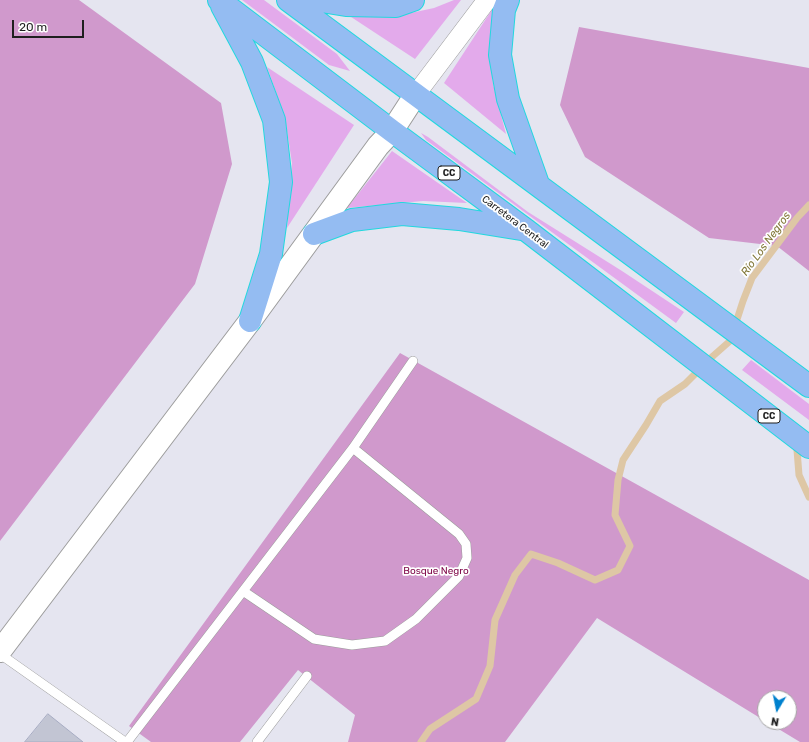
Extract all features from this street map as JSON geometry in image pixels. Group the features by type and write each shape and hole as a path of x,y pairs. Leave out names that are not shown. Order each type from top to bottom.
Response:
{"highway":[{"path":"219,0 252,62 274,120 281,182 271,254 250,321"},
{"name":"Carretera Central","path":"219,0 526,230 809,447"},
{"path":"288,0 809,386"},
{"path":"315,0 346,5 396,6 413,0"},
{"path":"508,0 504,10 500,54 508,99 538,184"},
{"path":"314,234 352,220 402,214 459,219 526,230"}],"street":[{"path":"0,651 250,321 378,146 392,131 416,94 487,0"}],"lane":[{"path":"0,654 126,742 353,448 413,361"},
{"path":"243,591 314,639 352,645 385,641 416,619 459,576 467,558 466,544 459,534 353,448"},
{"path":"257,742 306,676"}],"shaded area":[{"path":"242,0 264,0 337,54 350,71 329,65"},
{"path":"454,0 461,0 415,59 345,13 406,14 434,8"},
{"path":"497,2 490,49 493,84 506,134 444,83"},
{"path":"267,67 354,125 287,228 292,163 285,118"},
{"path":"421,133 528,212 684,312 676,323 426,140"},
{"path":"392,151 467,203 423,201 347,208"},
{"path":"751,360 809,404 809,420 742,370"}],"green space":[{"path":"0,0 79,0 221,103 232,164 195,284 0,541"},
{"path":"579,27 809,68 809,271 777,246 709,238 585,157 560,105"},
{"name":"Bosque Negro","path":"400,353 809,580 809,742 800,742 780,730 797,730 797,690 757,690 757,716 597,618 505,742 348,742 355,715 298,670 240,742 151,742 129,726"}],"building":[{"path":"48,714 83,742 25,742"}],"waterway":[{"name":"Río Los Negros","path":"421,742 430,729 476,699 490,666 495,620 515,575 531,554 558,563 595,580 618,570 630,546 615,515 618,480 623,460 660,401 685,384 730,341 752,278 797,218 809,205"},
{"path":"797,450 799,475 809,497"}]}
